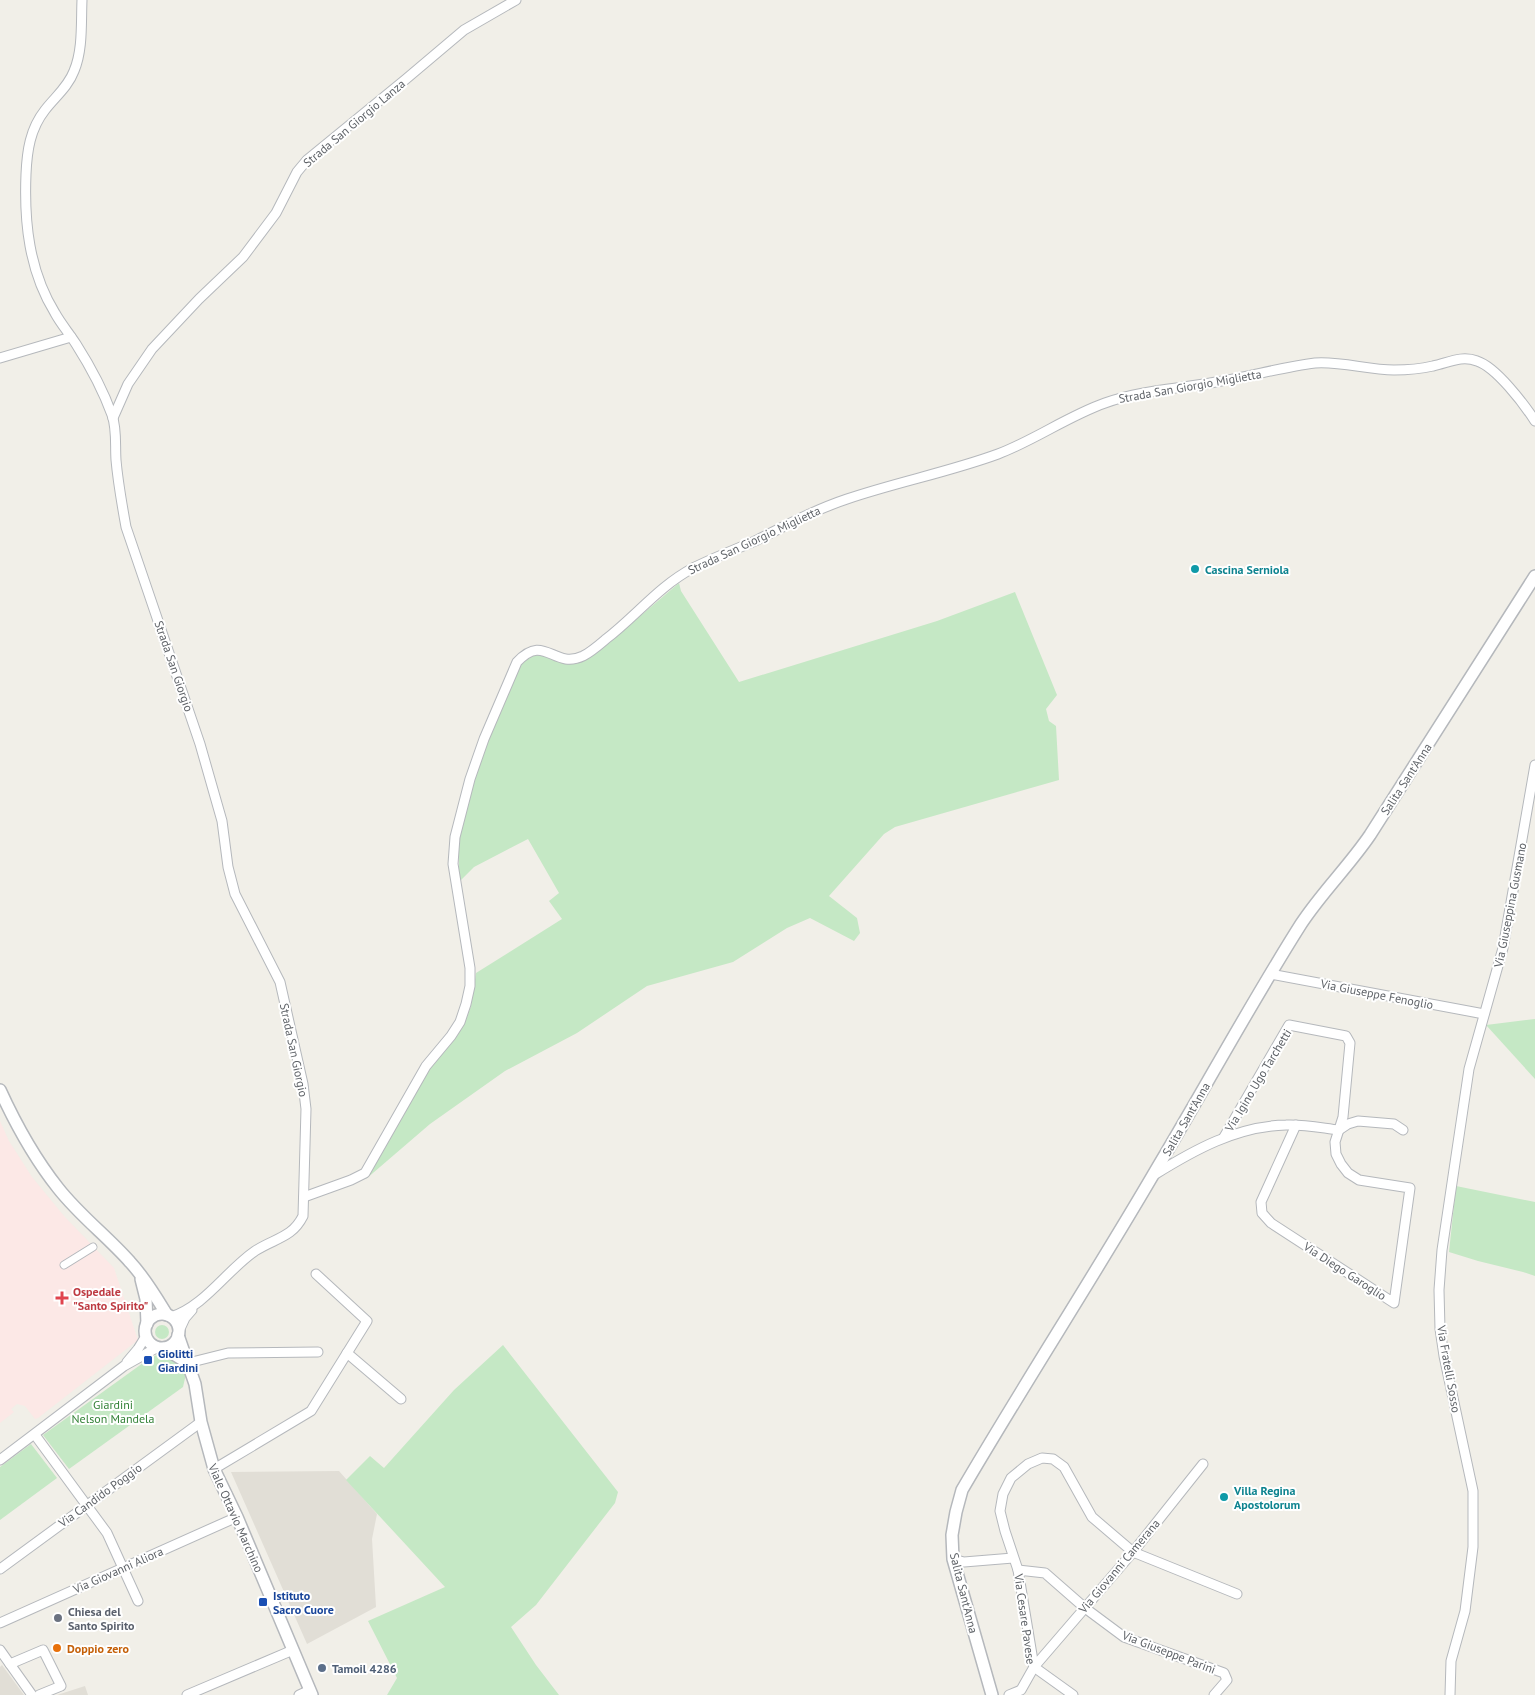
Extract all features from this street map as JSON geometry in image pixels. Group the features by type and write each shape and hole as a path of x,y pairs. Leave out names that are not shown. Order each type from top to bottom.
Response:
{"street":[{"name":"Strada San Giorgio","path":"82,0 75,71 67,86 35,124 29,142 26,174 26,220 31,256 54,311 82,354 105,397 113,418 120,495 126,527 200,744 222,821 228,867 236,894 280,982 303,1084 306,1109 304,1216 293,1231 255,1251 234,1268 198,1302 185,1318 179,1333"},
{"name":"Strada San Giorgio Lanza","path":"113,418 128,384 152,349 199,299 243,257 276,213 297,172 307,160 464,30 516,0"},
{"path":"0,358 74,340"},
{"name":"Strada San Giorgio Miglietta","path":"304,1197 365,1173 426,1066 460,1022 470,986 470,968 453,864 455,837 470,779 492,716 517,662 525,653 532,649 539,649 562,658 572,659 583,656 612,634 677,577 693,568 754,541 813,511 850,498 998,454 1023,444 1085,411 1126,397 1317,363 1392,370 1433,366 1467,358 1480,361 1494,373 1508,387 1535,421"},
{"name":"Salita Sant'Anna","path":"992,1695 953,1559 952,1535 962,1490 1153,1175 1270,974 1314,905 1359,852 1535,576"},
{"name":"Via Giuseppina Gusmano","path":"1484,1014 1503,948 1535,765"},
{"name":"Via Giuseppe Fenoglio","path":"1270,974 1484,1014"},
{"name":"Via Fratelli Sosso","path":"1450,1695 1451,1662 1465,1611 1473,1547 1473,1491 1444,1356 1440,1329 1439,1290 1442,1250 1469,1069 1484,1014"},
{"name":"Via Igino Ugo Tarchetti","path":"1224,1137 1289,1025 1346,1036 1350,1043 1343,1118 1339,1130"},
{"path":"0,1090 18,1127 58,1188 77,1210 139,1272 169,1316 176,1321 179,1333 171,1345 124,1366 0,1460"},
{"path":"1153,1175 1179,1159 1224,1137 1257,1129 1285,1124 1339,1130 1348,1124 1358,1121 1394,1124 1403,1130"},
{"name":"Via Diego Garoglio","path":"1296,1125 1261,1202 1262,1213 1271,1223 1394,1303 1410,1188 1360,1180 1348,1173 1336,1154 1335,1142 1339,1130"},
{"path":"64,1265 93,1247"},
{"path":"124,1366 146,1336 146,1299 139,1272"},
{"path":"214,1469 311,1411 367,1321 316,1274"},
{"name":"Strada San Giorgio","path":"169,1316 180,1314 198,1302"},
{"path":"147,1324 157,1315 169,1316"},
{"name":"Viale Ottavio Marchino","path":"179,1333 195,1384 201,1422 214,1469 293,1650 307,1693"},
{"path":"146,1336 149,1341 188,1363 228,1353 318,1352"},
{"path":"347,1353 401,1399"},
{"name":"Via Candido Poggio","path":"0,1569 201,1422"},
{"path":"35,1435 107,1532 138,1601"},
{"name":"Via Cesare Pavese","path":"1009,1695 1020,1690 1034,1667 1018,1570 1000,1511 1003,1494 1011,1478 1028,1464 1042,1458 1054,1459 1064,1467 1092,1517 1133,1552"},
{"name":"Via Giovanni Camerana","path":"1034,1667 1133,1552 1203,1464"},
{"name":"Via Giovanni Aliora","path":"0,1623 237,1518"},
{"path":"1133,1552 1237,1594"},
{"path":"953,1559 964,1562 1014,1558"},
{"name":"Via Giuseppe Parini","path":"1018,1570 1045,1573 1085,1608 1124,1637 1224,1673 1227,1680 1214,1695"},
{"path":"0,1650 32,1695"},
{"path":"10,1664 43,1650 61,1686 38,1695"},
{"path":"187,1695 293,1650"},
{"path":"1034,1667 1073,1695"}],"shaded area":[{"name":"Ospedale \"Santo Spirito\"","path":"0,1121 9,1141 32,1177 64,1216 114,1268 138,1340 38,1418 35,1419 25,1406 17,1404 11,1409 14,1412 0,1423"},
{"path":"339,1471 377,1514 372,1539 376,1607 307,1644 231,1472"},
{"path":"2,1665 24,1695 0,1695 0,1667"},
{"path":"85,1686 88,1695 57,1695"}],"green space":[{"path":"679,583 681,591 739,682 937,621 1015,592 1057,695 1046,709 1049,721 1056,726 1059,780 895,827 884,834 829,896 857,918 860,933 854,941 810,918 787,928 733,962 647,986 577,1033 505,1071 430,1124 366,1179 430,1068 455,1039 464,1025 471,1006 476,973 562,919 549,901 559,893 528,839 474,867 459,882 459,836 465,811 488,739 521,664 535,652 586,657 599,651"},
{"path":"1535,1019 1535,1079 1486,1025"},
{"path":"1456,1186 1535,1202 1535,1276 1449,1252"},
{"path":"159,1325 165,1325 169,1332 165,1339 159,1339 155,1335 155,1329"},
{"path":"503,1345 618,1492 615,1503 536,1605 511,1627 559,1695 387,1695 397,1678 368,1621 445,1587 346,1480 370,1456 384,1468 454,1390"},
{"name":"Giardini Nelson Mandela","path":"158,1354 170,1356 186,1374 183,1387 69,1469 43,1435"},
{"path":"31,1444 57,1478 0,1520 0,1467"}],"place":[{"name":"Cascina Serniola","path":"1195,569"},
{"name":"Ospedale \"Santo Spirito\"","path":"62,1298"},
{"name":"Giolitti Giardini","path":"148,1360"},
{"name":"Villa Regina Apostolorum","path":"1224,1497"},
{"name":"Istituto Sacro Cuore","path":"263,1602"},
{"name":"Chiesa del Santo Spirito","path":"58,1618"},
{"name":"Doppio zero","path":"57,1648"},
{"name":"Tamoil 4286","path":"322,1668"}]}
